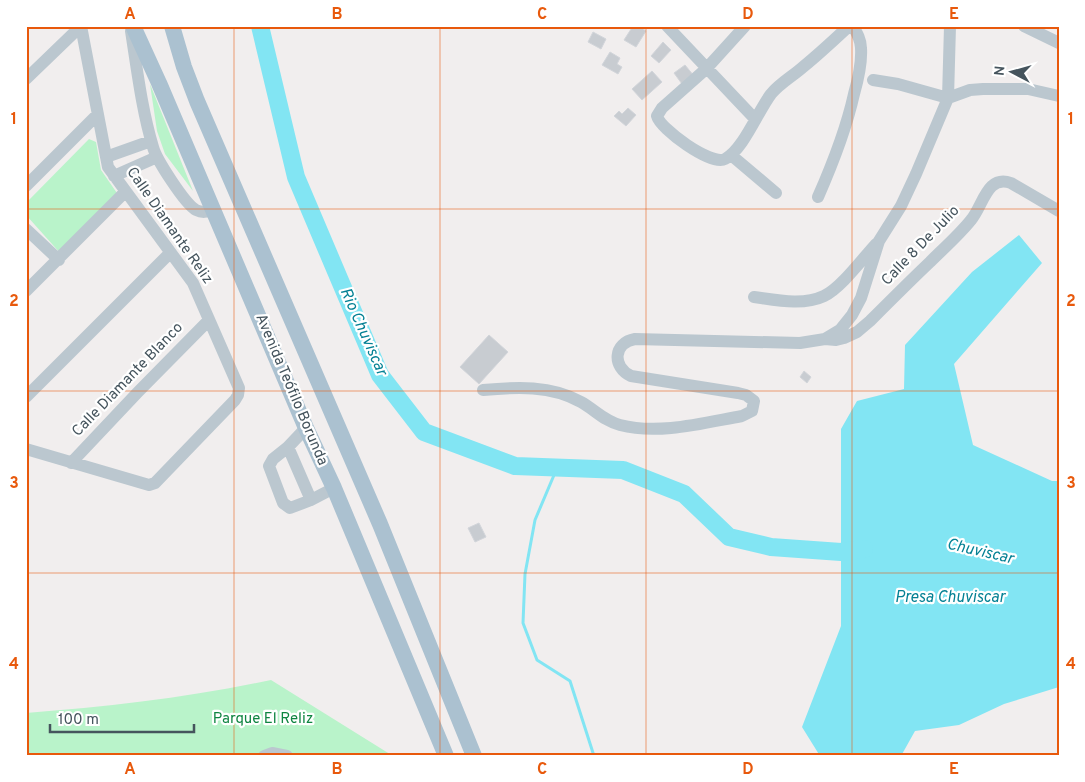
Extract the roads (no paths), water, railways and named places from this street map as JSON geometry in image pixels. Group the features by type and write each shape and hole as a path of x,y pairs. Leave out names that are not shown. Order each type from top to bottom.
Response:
{"main road":[{"name":"Avenida Teófilo Borunda","path":"132,26 159,83 306,428 334,488 446,756"},
{"name":"Avenida Teófilo Borunda","path":"172,26 193,92 380,524 474,756"},
{"path":"214,210 220,203 230,181"}],"street":[{"path":"26,79 81,26"},
{"name":"Calle Diamante Reliz","path":"26,449 145,484 155,483 238,395 239,388 193,283 108,167 81,26"},
{"path":"132,26 139,84 153,149 186,202 195,210 204,213 214,210"},
{"path":"667,26 755,119"},
{"path":"746,26 706,69 659,111 657,116 662,125 686,144 711,159 721,161 731,155 744,138 772,92 815,58 849,26"},
{"path":"818,197 834,163 847,124 858,78 862,49 853,26"},
{"path":"754,297 781,301 808,301 823,296 833,290 878,242 901,206 948,98 950,26"},
{"path":"1024,26 1059,44"},
{"path":"873,80 898,84 948,98 970,90 983,89 1028,89 1059,96"},
{"path":"26,186 98,114"},
{"path":"106,157 151,141"},
{"path":"731,155 776,193"},
{"path":"114,176 158,157"},
{"name":"Calle 8 De Julio","path":"825,339 836,340 844,338 857,332 870,322 972,219 988,191 996,182 1005,181 1011,183 1059,211"},
{"path":"26,290 126,192"},
{"path":"26,228 58,260"},
{"path":"483,390 518,387 546,390 581,402 602,418 627,427 687,426 748,415 752,411 754,401 746,395 631,376 621,370 618,353 620,346 635,339 719,340 773,344 800,343 825,339 840,330 852,315 861,298 878,242"},
{"path":"26,397 170,253"},
{"name":"Calle Diamante Blanco","path":"71,462 209,320"},
{"path":"306,428 288,447 273,459 269,466 283,503 290,508 334,488"},
{"path":"288,447 311,500"},
{"path":"264,756 272,753 287,756"}],"water":[{"name":"Presa Chuviscar","path":"1019,235 1042,263 954,364 973,445 1052,481 1059,481 1059,687 1004,704 959,725 915,731 901,756 820,756 802,727 841,626 841,429 857,401 904,389 905,345 972,272"}],"waterway":[{"name":"Rio Chuviscar","path":"260,26 296,177 380,375 424,432 515,466 623,470 684,494 729,537 771,547 841,552 864,549"},
{"path":"557,468 535,520 525,574 523,623 537,660 570,681 594,756"}],"water label":[{"name":"Chuviscar","path":"980,552"}],"park label":[{"name":"Parque El Reliz","path":"263,719"}]}
